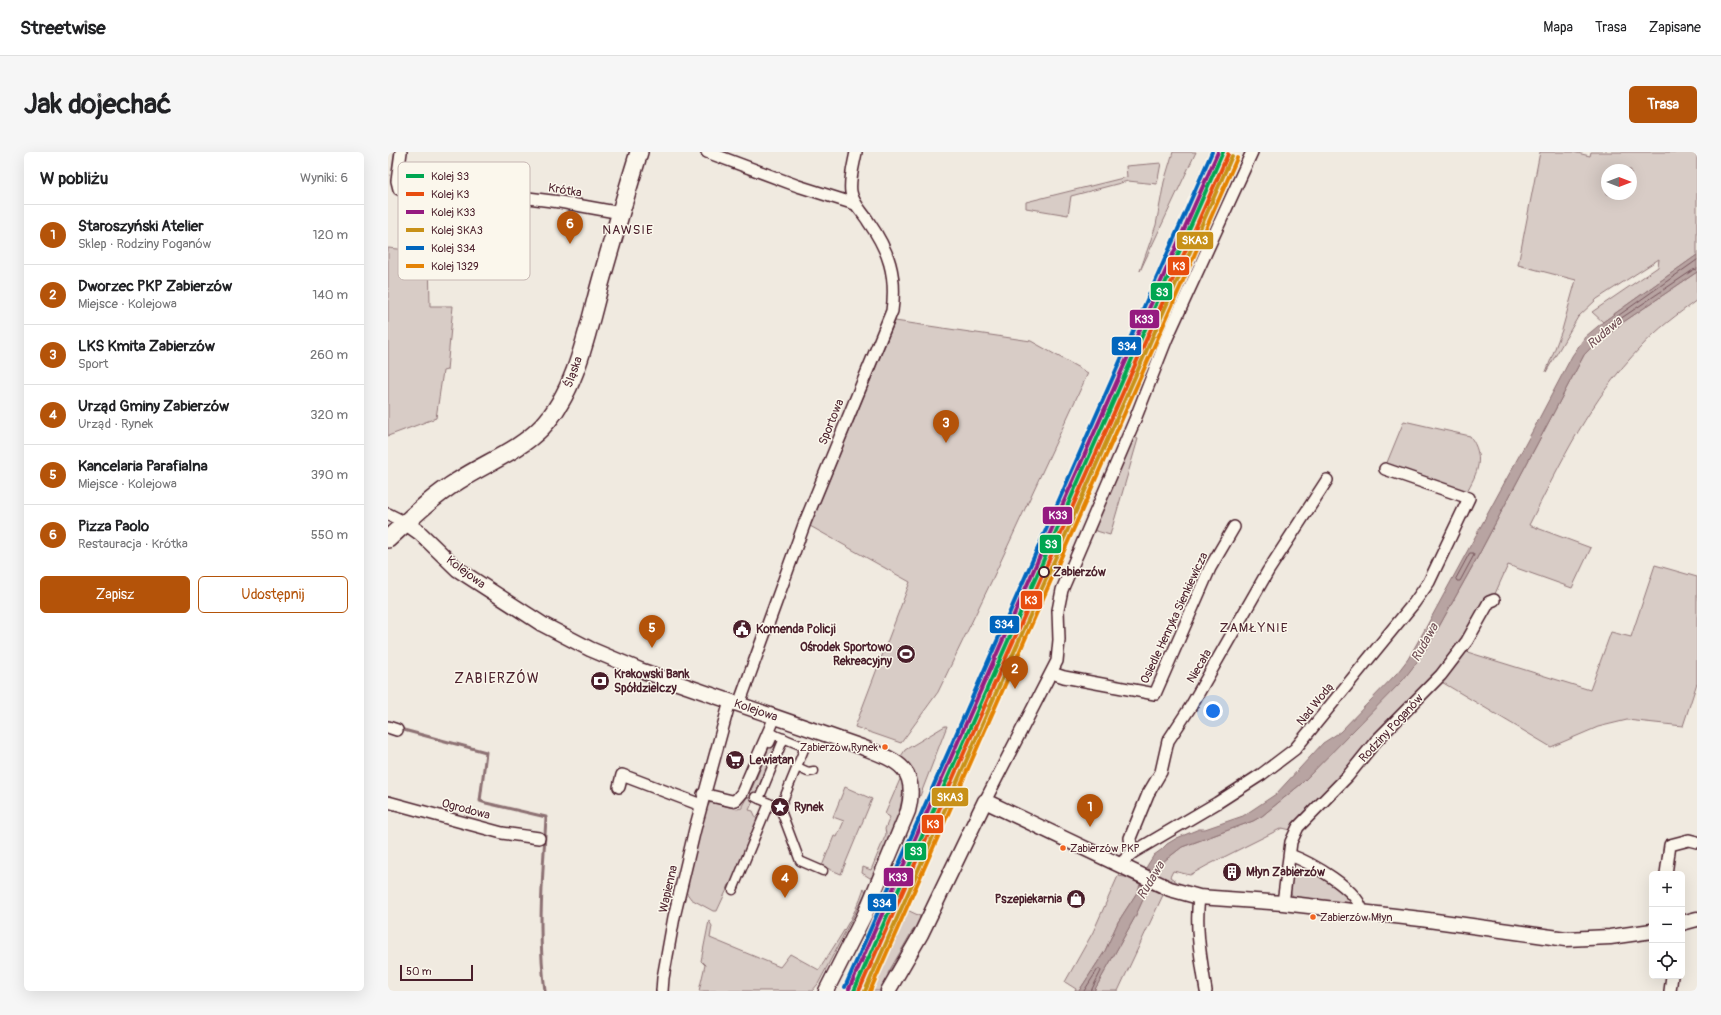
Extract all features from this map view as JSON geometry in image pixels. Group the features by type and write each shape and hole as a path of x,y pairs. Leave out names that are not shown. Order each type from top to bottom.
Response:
{"main road":[{"name":"Śląska","path":"388,539 458,481 518,446 535,433 557,408 566,390 582,348 638,152"}],"street":[{"name":"Krótka","path":"400,162 401,152"},
{"path":"707,152 798,186 855,204"},
{"name":"Sportowa","path":"735,703 807,517 892,311 893,274 884,247 868,221 855,204 851,192 856,152"},
{"path":"888,991 930,916 1018,733 1052,673 1059,653 1058,610 1062,590 1134,422 1172,324 1252,152"},
{"name":"Krótka","path":"398,174 398,185"},
{"name":"Krótka","path":"530,198 621,213"},
{"name":"Nad Wodą","path":"1123,867 1132,853 1217,803 1262,774 1295,749 1414,603 1429,582 1469,498 1385,469"},
{"name":"Niecała","path":"1132,853 1130,838 1148,794 1161,772 1168,741 1191,706 1268,571 1327,480"},
{"path":"388,514 406,523"},
{"name":"Kolejowa","path":"406,523 420,533 457,569 542,624 590,649 640,670 891,758 905,770 911,785 911,800 908,811 865,914 826,991"},
{"name":"Osiedle Henryka Sienkiewicza","path":"1052,673 1064,677 1155,694 1210,568 1234,527"},
{"name":"Rodziny Poganów","path":"1283,903 1291,842 1298,827 1347,777 1376,741 1441,675 1467,641 1489,602 1494,600"},
{"name":"Wapienna","path":"662,991 674,917 701,805 735,703"},
{"path":"704,794 732,801 736,800 742,794 775,717"},
{"path":"770,743 774,734 805,747 780,808 800,861 823,871"},
{"path":"780,808 757,798 784,738"},
{"path":"796,767 808,772 814,771"},
{"path":"619,787 622,775 701,805"},
{"path":"985,801 1170,889 1199,897 1283,903 1566,939 1610,937 1649,931"},
{"name":"Ogrodowa","path":"388,802 502,833 538,838"},
{"path":"733,890 768,803"},
{"path":"1666,871 1670,845 1688,840 1697,842"},
{"path":"1290,855 1317,867 1349,892 1360,903 1362,913"},
{"path":"1199,897 1197,928 1206,991"},
{"path":"1685,922 1697,919"},
{"path":"1670,991 1672,979"}],"shaded area":[{"path":"1173,152 1196,152 1140,271 1156,225 1164,182"},
{"path":"1540,152 1573,152 1590,156 1591,152 1697,152 1697,255 1603,322 1592,312 1658,267 1659,259 1597,299 1578,317 1546,372 1562,330 1576,280 1518,265"},
{"path":"1161,163 1157,184 1128,181 1071,196 1068,215 1026,208 1026,202 1127,177 1126,166"},
{"path":"388,248 398,249 398,280 430,280 430,306 453,306 447,370 443,371 436,418 388,436"},
{"path":"1697,272 1697,300 1647,340 1607,387 1565,454 1529,525 1591,548 1572,588 1508,565 1494,596 1462,644 1291,830 1282,828 1190,875 1173,871 1170,877 1177,882 1174,884 1155,874 1164,861 1182,847 1253,821 1262,816 1301,784 1417,662 1431,641 1477,558 1584,355 1601,337 1613,331 1622,323"},
{"path":"895,321 1031,341 1088,373 992,580 938,692 901,743 855,727 910,582 810,526"},
{"path":"1404,421 1470,436 1477,451 1478,464 1474,478 1466,493 1386,465"},
{"path":"1132,436 1138,439 1110,535 1093,530"},
{"path":"1655,565 1697,577 1697,683 1683,726 1627,720 1598,727 1551,747 1440,681 1464,651 1590,690 1611,632 1631,637"},
{"path":"947,726 920,796 918,795 914,774 900,758 905,750"},
{"path":"771,743 776,745 755,796 750,793"},
{"path":"901,777 903,788 899,814 873,877 870,878 862,873 863,867 871,870 886,834 885,829 890,817 885,814"},
{"path":"845,787 872,799 841,874 822,866 834,836 837,837 844,821 833,817"},
{"path":"747,797 754,799 749,810 753,811 758,822 732,886 729,885 717,911 713,911 691,899 686,892 706,808 711,802 737,809 742,808"},
{"path":"1301,869 1316,872 1323,876 1337,886 1353,904 1296,899 1290,891 1289,882 1290,878 1296,871"},
{"path":"1118,876 1125,877 1140,884 1138,891 1118,922 1105,951 1079,991 1075,991 1076,989 1065,982 1093,932"},
{"path":"864,888 866,892 818,984 812,991 699,991 705,965 701,961 709,921 712,926 710,938 780,967 790,954 819,970 850,920"},
{"path":"1148,888 1163,895 1118,991 1094,991 1135,917"},
{"path":"905,909 920,916 918,930 913,930 888,973 889,980 882,991 868,991"}],"water":[{"name":"Rudawa","path":"1697,255 1697,272 1622,323 1613,331 1601,337 1584,355 1477,558 1431,641 1403,680 1301,784 1262,816 1253,821 1182,847 1164,861 1155,874 1135,917 1094,991 1079,991 1105,951 1118,922 1138,891 1147,866 1154,855 1177,838 1199,829 1205,829 1243,816 1276,794 1323,743 1340,732 1398,672 1408,659 1424,631 1572,356 1585,337 1603,322"}],"waterway":[{"path":"400,729 486,752 480,801 546,817 541,925 541,947 545,991"}],"rail line":[{"name":"S34","path":"845,987 1212,152"},
{"name":"K33","path":"849,989 1218,152"},
{"name":"S3","path":"854,991 1223,152"},
{"name":"K3","path":"859,991 1228,154"},
{"name":"SKA3","path":"865,991 1232,156"},
{"name":"1329","path":"870,991 1237,158"}],"place":[{"name":"Pizza Paolo","path":"570,244"},
{"name":"LKS Kmita Zabierzów","path":"946,443"},
{"name":"Zabierzów","path":"1044,572"},
{"name":"Komenda Policji","path":"742,629"},
{"name":"Kancelaria Parafialna","path":"652,648"},
{"name":"Ośrodek Sportowo Rekreacyjny","path":"906,654"},
{"name":"Krakowski Bank Spółdzielczy","path":"600,681"},
{"name":"Dworzec PKP Zabierzów","path":"1015,689"},
{"name":"Zabierzów Rynek","path":"885,747"},
{"name":"Lewiatan","path":"735,760"},
{"name":"Rynek","path":"780,807"},
{"name":"Staroszyński Atelier","path":"1090,827"},
{"name":"Zabierzów PKP","path":"1063,848"},
{"name":"Młyn Zabierzów","path":"1232,872"},
{"name":"Urząd Gminy Zabierzów","path":"785,898"},
{"name":"Pszepiekarnia","path":"1076,899"},
{"name":"Zabierzów Młyn","path":"1313,917"}],"district":[{"name":"NAWSIE","path":"628,229"},
{"name":"ZAMŁYNIE","path":"1254,627"},
{"name":"ZABIERZÓW","path":"497,678"}]}
